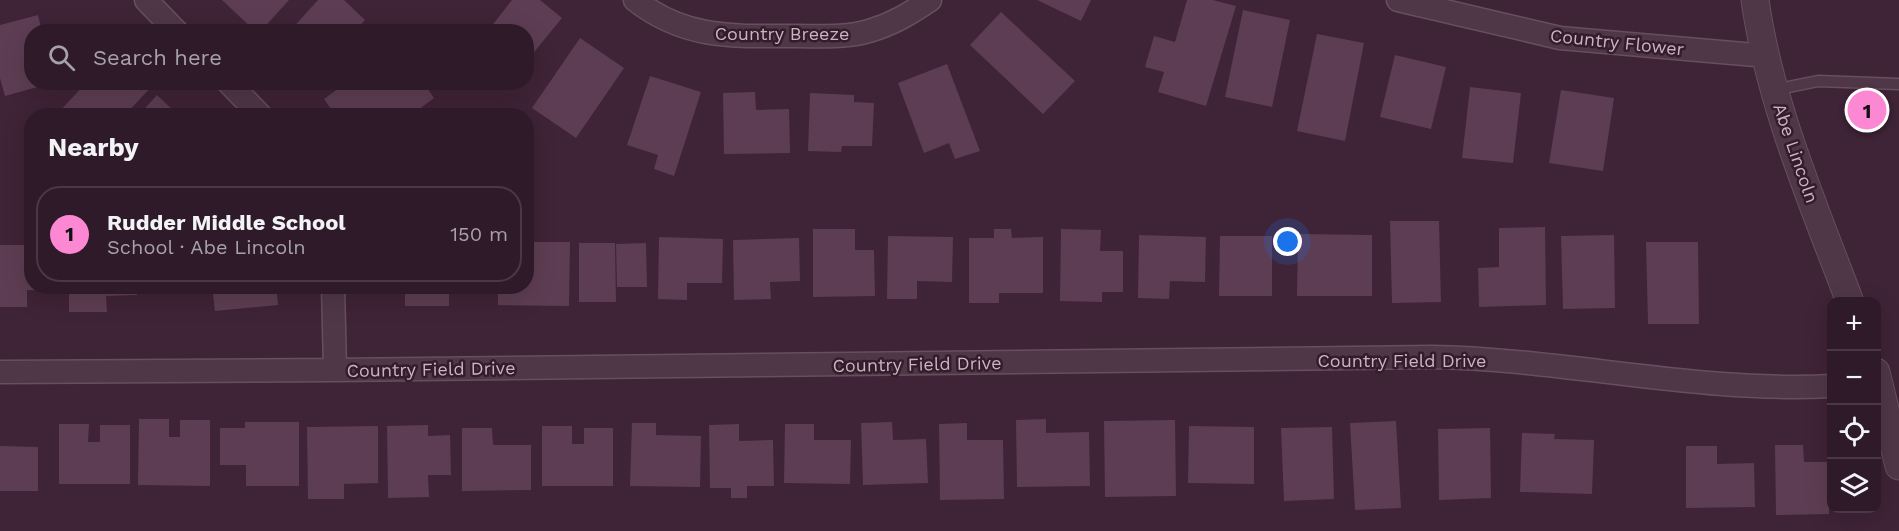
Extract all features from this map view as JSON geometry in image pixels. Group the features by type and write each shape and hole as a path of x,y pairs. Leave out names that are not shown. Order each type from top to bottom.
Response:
{"street":[{"path":"146,0 169,24"},
{"name":"Country Breeze","path":"634,0 649,11 683,27 720,35 822,36 866,32 898,21 930,0"},
{"name":"Country Flower","path":"1398,0 1560,38 1767,56"},
{"name":"Abe Lincoln","path":"1755,0 1774,90 1789,139 1848,297"},
{"path":"236,90 253,108"},
{"path":"333,294 335,370"},
{"name":"Country Field Drive","path":"0,372 1431,357 1509,361 1661,380 1740,386 1785,388 1827,386"},
{"path":"1881,391 1899,466"}],"lane":[{"path":"1774,90 1818,81 1899,84"}],"building":[{"path":"222,0 289,0 267,24 248,24"},
{"path":"318,0 344,0 365,20 361,24 296,24"},
{"path":"512,0 540,0 562,18 534,52 534,24 493,24"},
{"path":"1037,0 1091,0 1081,21"},
{"path":"1187,0 1213,0 1236,6 1206,106 1158,92 1164,72 1145,67 1154,36 1175,42"},
{"path":"1243,10 1290,20 1272,107 1225,97"},
{"path":"1001,12 1075,81 1043,114 970,45"},
{"path":"38,15 40,24 24,24 24,90 27,90 5,96 0,78 0,25"},
{"path":"1317,34 1364,43 1345,141 1297,131"},
{"path":"580,38 624,68 576,138 532,108"},
{"path":"1395,55 1446,67 1431,129 1380,117"},
{"path":"947,64 980,151 955,159 949,143 924,153 898,83"},
{"path":"650,76 701,92 674,176 654,169 658,155 627,145"},
{"path":"1470,87 1521,93 1513,163 1462,158"},
{"path":"79,90 148,90 131,108 63,108"},
{"path":"336,90 428,90 434,98 421,108 330,108 324,99"},
{"path":"1561,90 1614,98 1603,171 1549,163"},
{"path":"755,92 756,110 789,109 790,153 724,154 723,93"},
{"path":"810,93 854,95 854,102 874,103 872,146 842,146 841,152 808,151"},
{"path":"157,95 171,108 145,108"},
{"path":"1390,221 1439,221 1441,302 1392,303"},
{"path":"1545,227 1546,305 1479,307 1478,268 1499,267 1499,228"},
{"path":"813,229 855,229 855,250 874,250 875,296 813,297"},
{"path":"994,229 1011,229 1012,238 1043,237 1043,293 999,293 999,303 969,303 969,238 994,238"},
{"path":"1061,229 1101,230 1100,251 1123,251 1123,292 1102,292 1102,302 1060,301"},
{"path":"1298,234 1372,235 1372,296 1297,296"},
{"path":"1139,235 1206,237 1205,282 1170,281 1169,299 1138,298"},
{"path":"1614,235 1615,308 1563,309 1561,236"},
{"path":"888,236 953,237 952,282 917,281 917,299 887,299"},
{"path":"1220,236 1272,236 1272,296 1219,296"},
{"path":"659,237 723,239 722,283 687,283 687,300 658,299"},
{"path":"799,238 800,281 770,282 771,299 734,300 733,240"},
{"path":"534,242 570,242 569,306 498,305 498,294 534,294"},
{"path":"1646,242 1698,242 1699,324 1648,324"},
{"path":"579,243 615,243 616,302 579,302"},
{"path":"646,243 647,287 617,287 616,244"},
{"path":"0,245 24,245 24,294 27,294 27,307 0,307"},
{"path":"69,294 137,294 106,296 107,312 69,312"},
{"path":"213,294 277,294 278,305 215,311"},
{"path":"405,294 449,294 449,306 405,306"},
{"path":"139,419 169,419 169,437 180,437 180,420 210,420 210,486 138,485"},
{"path":"1046,419 1046,433 1089,432 1090,486 1017,487 1016,420"},
{"path":"1175,420 1176,496 1105,497 1104,421"},
{"path":"1396,421 1401,508 1355,510 1350,423"},
{"path":"245,422 299,422 299,486 246,486 246,465 220,465 220,428 245,428"},
{"path":"892,422 893,440 926,439 928,483 863,485 861,423"},
{"path":"632,423 656,423 656,435 701,436 700,487 630,486"},
{"path":"967,423 967,440 1003,440 1004,499 940,500 939,424"},
{"path":"59,424 89,424 88,442 100,442 100,425 130,425 130,484 59,484"},
{"path":"739,424 739,441 773,440 774,486 747,486 747,498 731,498 731,488 710,488 709,425"},
{"path":"785,424 814,424 814,440 851,440 850,484 784,483"},
{"path":"428,425 428,436 450,435 451,475 428,475 429,497 388,498 387,426"},
{"path":"378,426 378,483 344,484 344,499 308,499 307,427"},
{"path":"542,426 572,426 572,444 584,444 584,428 613,428 613,486 542,486"},
{"path":"1189,426 1254,427 1254,484 1188,483"},
{"path":"1332,427 1334,499 1284,501 1281,428"},
{"path":"462,428 492,428 493,445 531,445 531,490 462,491"},
{"path":"1490,428 1491,498 1439,500 1438,429"},
{"path":"1522,433 1555,434 1554,439 1594,440 1592,494 1520,492"},
{"path":"1775,445 1803,445 1804,462 1827,462 1827,513 1829,514 1776,515"},
{"path":"0,446 38,447 38,491 0,491"},
{"path":"1686,446 1717,446 1717,464 1754,463 1755,507 1686,508"}],"place":[{"name":"Rudder Middle School","path":"1867,110"}]}
